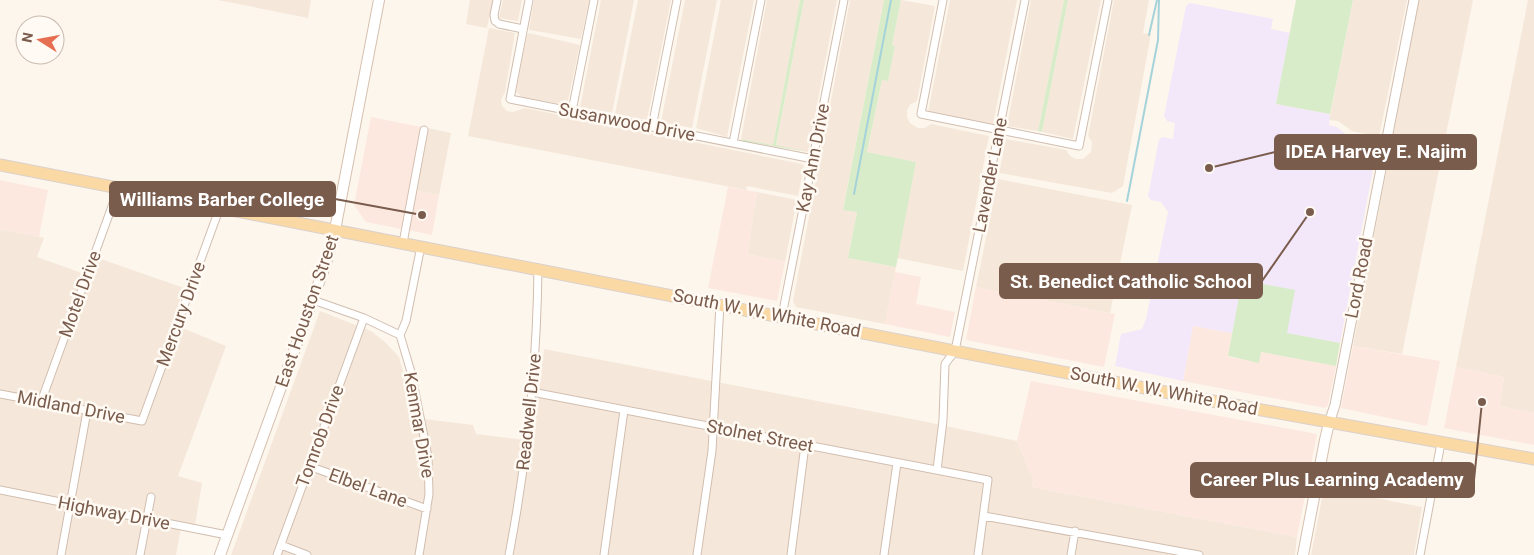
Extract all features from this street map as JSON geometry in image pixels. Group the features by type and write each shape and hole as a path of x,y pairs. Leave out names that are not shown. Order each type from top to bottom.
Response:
{"main road":[{"name":"East Houston Street","path":"220,555 314,300 335,230 379,0"},
{"name":"South W. W. White Road","path":"0,165 1329,423 1534,459"},
{"name":"Lord Road","path":"1303,555 1329,423"}],"street":[{"path":"497,0 495,20 499,24 524,30"},
{"name":"Susanwood Drive","path":"529,0 510,99 813,159"},
{"path":"572,111 594,0"},
{"path":"652,127 677,0"},
{"path":"733,143 761,0"},
{"name":"Kay Ann Drive","path":"782,316 844,0"},
{"path":"942,0 921,114 1079,146 1108,0"},
{"name":"Lavender Lane","path":"937,470 943,420 945,364 955,350 1025,0"},
{"name":"Lord Road","path":"1329,423 1335,405 1414,0"},
{"path":"403,243 424,130"},
{"name":"Motel Drive","path":"41,402 119,187"},
{"name":"Mercury Drive","path":"142,421 220,207"},
{"path":"314,300 364,318 400,335 406,321 421,246"},
{"name":"Readwell Drive","path":"509,555 522,484 532,392 538,323 538,268"},
{"path":"697,555 707,492 714,427 720,304"},
{"name":"Tomrob Drive","path":"277,555 364,318"},
{"name":"Kenmar Drive","path":"400,335 411,372 428,457 430,480 419,555"},
{"name":"Stolnet Street","path":"532,392 988,480 984,516"},
{"name":"Midland Drive","path":"0,394 142,421"},
{"path":"604,555 624,410"},
{"path":"61,555 87,411"},
{"path":"1420,555 1441,443"},
{"path":"791,555 805,445"},
{"path":"884,555 897,463"},
{"name":"Elbel Lane","path":"309,466 427,509"},
{"name":"Highway Drive","path":"0,490 228,535"},
{"path":"140,555 151,497"},
{"path":"978,555 984,516 1075,532 1165,552 1199,555"},
{"path":"1071,555 1075,532"},
{"path":"281,545 307,555"}],"shaded area":[{"path":"218,0 311,0 308,18"},
{"path":"470,0 493,0 487,28 466,24"},
{"path":"503,0 522,0 518,21 499,18"},
{"path":"534,0 589,0 581,39 530,30"},
{"path":"601,0 634,0 612,113 580,107"},
{"path":"638,0 671,0 647,120 615,114"},
{"path":"685,0 717,0 692,128 661,122"},
{"path":"721,0 754,0 727,137 696,128"},
{"path":"767,0 800,0 773,145 741,139"},
{"path":"804,0 837,0 808,152 776,146"},
{"path":"850,0 884,0 843,209 857,212 848,258 896,267 885,324 796,307 793,301"},
{"path":"901,0 935,6 917,101 911,104 907,110 907,117 910,123 918,128 925,128 931,124 989,136 963,271 897,258 916,162 867,152 882,80 888,81 895,46 892,45"},
{"path":"950,0 1017,0 993,125 928,112"},
{"path":"1031,0 1064,0 1038,131 1007,126"},
{"path":"1068,0 1101,0 1073,139 1042,132"},
{"path":"1114,0 1149,0 1143,33 1151,34 1123,186 1112,193 999,173 1006,139 1066,150 1070,156 1076,159 1083,159 1091,152 1092,142 1088,136"},
{"path":"1353,0 1407,0 1379,137 1352,131 1338,121 1329,120"},
{"path":"1419,0 1473,0 1402,354 1353,346"},
{"path":"1528,0 1534,0 1534,413 1499,406 1504,377 1456,367"},
{"path":"1190,3 1273,19 1271,29 1290,33 1276,104 1330,114 1329,125 1337,127 1350,138 1378,143 1340,343 1287,333 1243,280 1232,333 1193,326 1183,381 1115,366 1121,334 1142,329 1146,319 1168,212 1161,202 1151,200 1148,196 1159,140 1162,137 1173,139 1175,123 1167,121 1164,116 1186,6"},
{"path":"489,28 515,33 505,92 501,100 502,106 507,111 513,112 525,108 802,164 804,166 798,196 747,186 746,190 468,136"},
{"path":"529,33 580,45 567,105 522,97 516,92 527,35"},
{"path":"371,117 421,127 401,229 366,222 354,205"},
{"path":"428,128 451,133 439,195 416,191"},
{"path":"998,179 1132,205 1110,313 976,287"},
{"path":"0,180 48,190 39,237 0,229"},
{"path":"728,187 757,192 747,254 785,262 777,301 708,288"},
{"path":"416,191 439,195 432,235 408,230"},
{"path":"757,192 797,200 785,262 747,254"},
{"path":"0,229 44,238 37,257 90,276 98,258 184,288 173,324 226,346 178,476 202,483 195,525 182,522 176,555 0,555"},
{"path":"895,272 921,277 916,304 955,312 950,337 885,324"},
{"path":"976,287 1115,314 1104,367 966,340"},
{"path":"320,311 371,331 399,357 416,418 473,425 476,434 533,441 544,349 917,420 1017,441 1033,480 1032,487 1297,537 1295,555 231,555"},
{"path":"1193,326 1232,333 1228,357 1259,362 1261,352 1336,366 1328,405 1325,408 1183,381"},
{"path":"1353,346 1440,361 1427,426 1341,408"},
{"path":"1456,367 1504,377 1499,406 1534,413 1534,445 1444,428"},
{"path":"1031,381 1317,434 1297,537 1032,487 1033,480 1017,441"},
{"path":"1324,488 1422,507 1414,555 1311,555"}],"green space":[{"path":"800,0 804,0 776,145 808,152 743,141 741,139 773,145"},
{"path":"884,0 901,0 892,45 895,46 888,81 882,80 867,152 916,162 896,267 848,258 857,212 843,210"},
{"path":"1064,0 1068,0 1042,132 1038,131"},
{"path":"1296,0 1353,0 1330,114 1276,104"},
{"path":"1242,280 1295,290 1287,333 1340,343 1336,366 1261,352 1259,363 1228,356"}],"waterway":[{"path":"854,194 891,0"},
{"path":"1149,35 1157,0"},
{"path":"1127,201 1158,40 1159,0"}],"place":[{"name":"IDEA Harvey E. Najim","path":"1209,168"},
{"name":"St. Benedict Catholic School","path":"1310,212"},
{"name":"Williams Barber College","path":"422,215"},
{"name":"Career Plus Learning Academy","path":"1482,402"}]}
